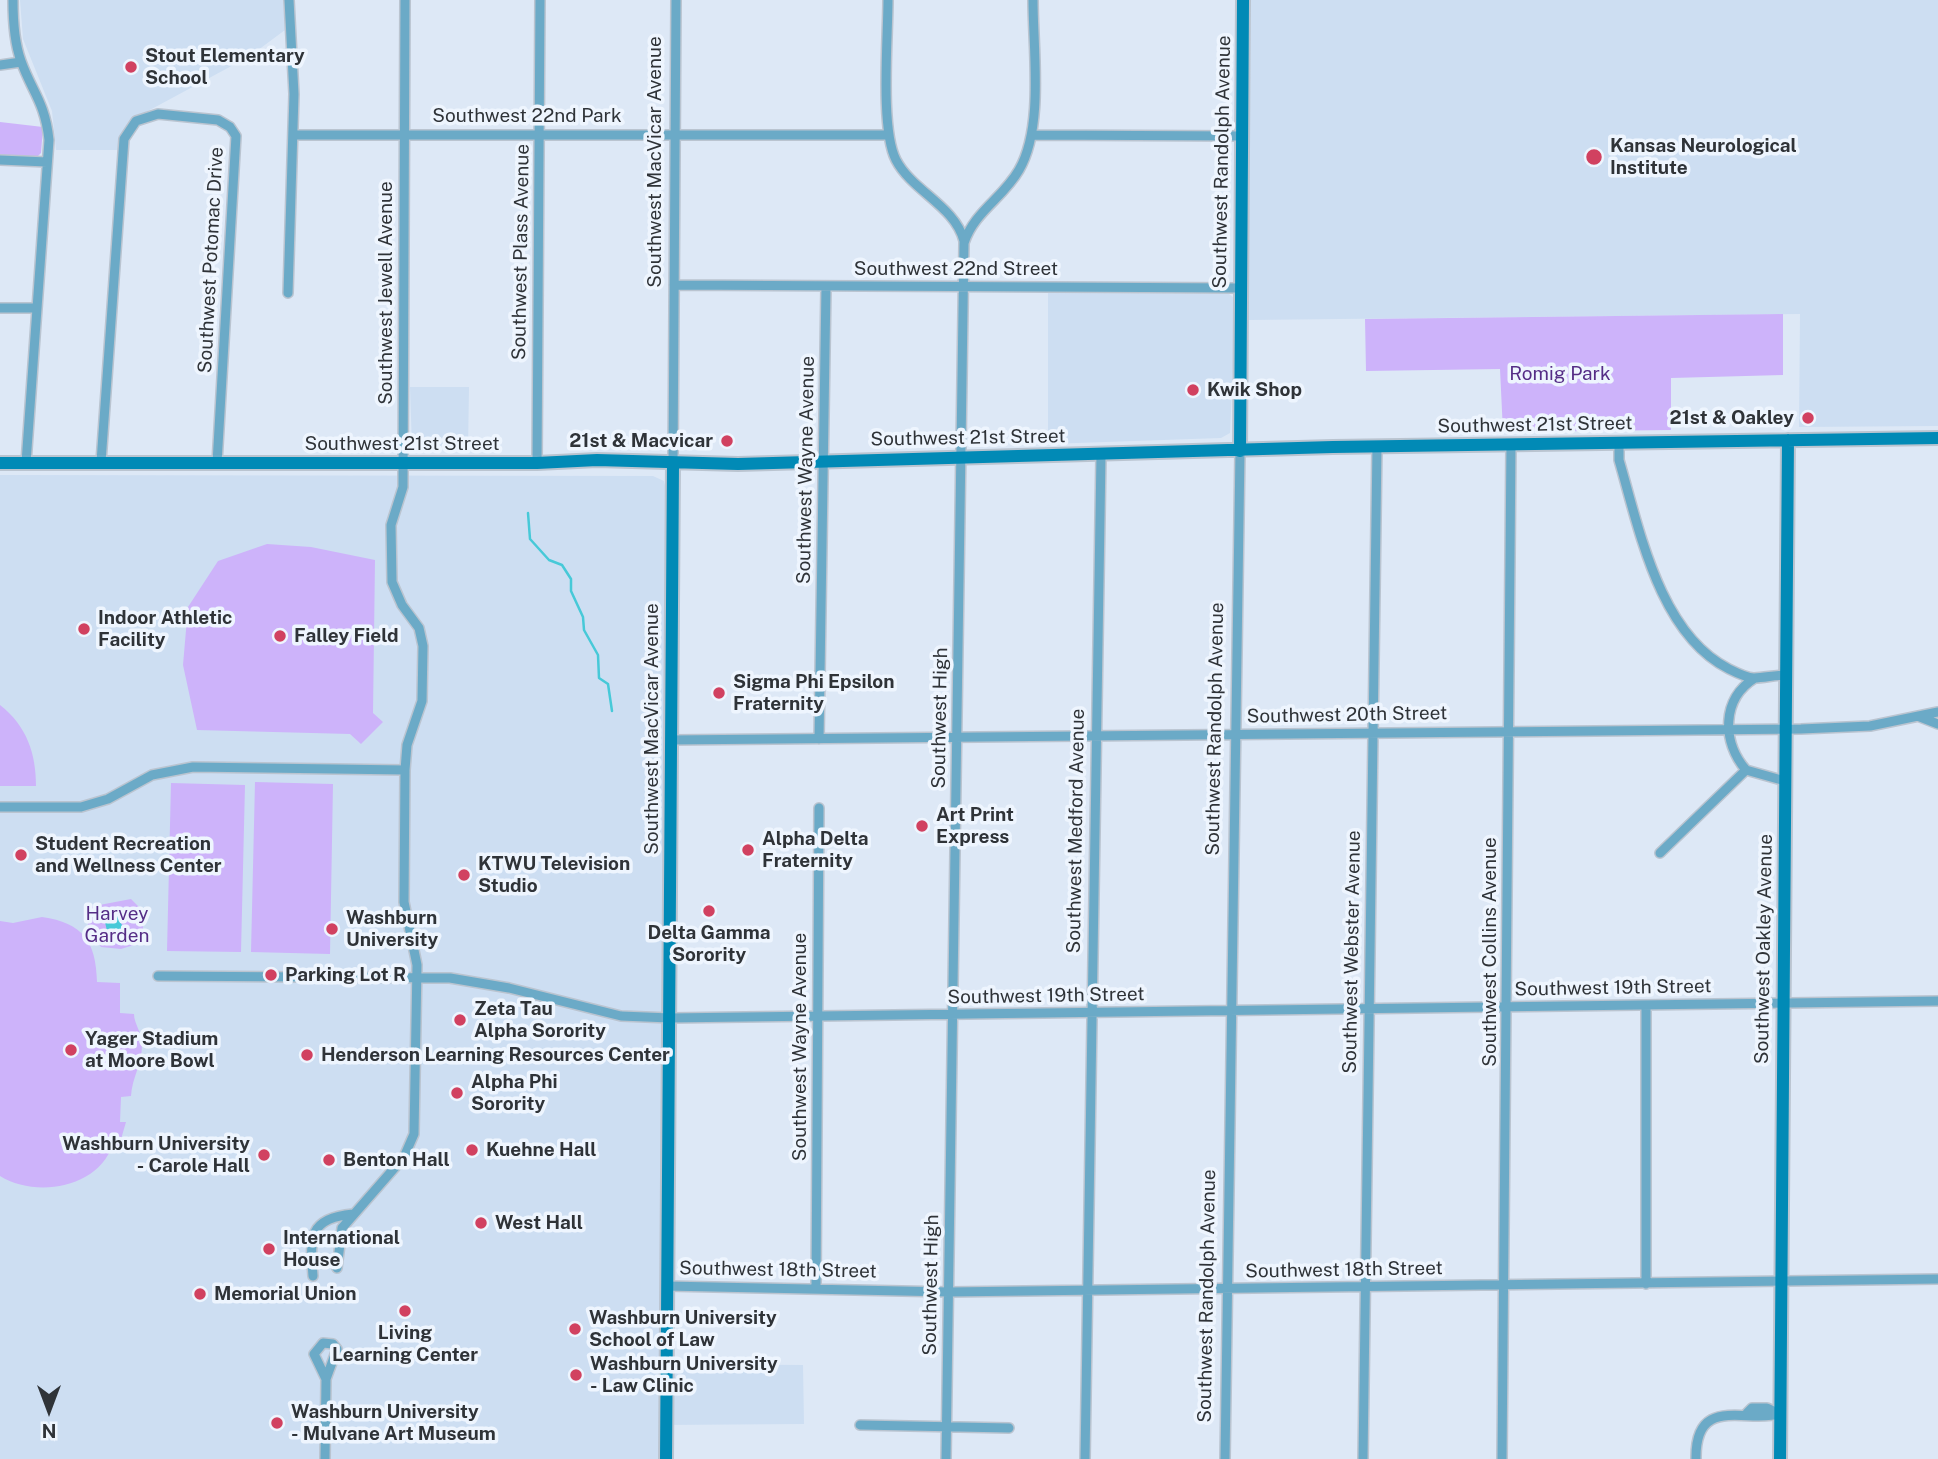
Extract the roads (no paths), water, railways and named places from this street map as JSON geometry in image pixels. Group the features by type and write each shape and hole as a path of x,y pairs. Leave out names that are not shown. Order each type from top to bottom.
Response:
{"street":[{"path":"13,0 13,25 21,62 45,113 49,140 26,463"},
{"path":"288,293 293,135 293,59 289,0"},
{"name":"Southwest Jewell Avenue","path":"353,1214 404,1157 413,1142 418,978 415,946 404,902 405,770 407,745 421,709 423,646 415,620 402,605 392,582 391,524 403,487 405,0"},
{"name":"Southwest Plass Avenue","path":"537,463 540,0"},
{"name":"Southwest MacVicar Avenue","path":"666,1459 676,0"},
{"path":"888,0 888,135 896,159 906,176 936,200 960,231 964,243"},
{"name":"Southwest High","path":"946,1459 964,243 977,216 1020,169 1032,135 1033,0"},
{"name":"Southwest Randolph Avenue","path":"1225,1459 1240,451 1243,0"},
{"path":"0,65 21,62"},
{"name":"Southwest Potomac Drive","path":"101,463 124,139 136,121 158,114 218,120 230,127 236,136 217,463"},
{"name":"Southwest 22nd Park","path":"293,135 888,135"},
{"path":"1032,135 1242,136"},
{"path":"0,160 47,162"},
{"name":"Southwest 22nd Street","path":"674,285 1239,288"},
{"name":"Southwest Wayne Avenue","path":"820,739 826,286"},
{"path":"0,308 37,308"},
{"name":"Southwest 21st Street","path":"0,463 537,463 609,460 738,464 1377,446 1938,438"},
{"name":"Southwest Oakley Avenue","path":"1780,1459 1788,440"},
{"path":"1619,442 1619,460 1644,546 1672,610 1707,656 1732,671 1755,678 1786,675"},
{"name":"Southwest Collins Avenue","path":"1502,1459 1511,444"},
{"name":"Southwest Webster Avenue","path":"1363,1459 1377,446"},
{"name":"Southwest Medford Avenue","path":"1085,1459 1090,1013 1101,455"},
{"path":"1755,678 1744,686 1733,703 1728,729 1733,752 1746,770 1785,781"},
{"name":"Southwest 20th Street","path":"672,740 1786,729 1870,726 1938,712"},
{"path":"1920,717 1938,724"},
{"path":"0,807 81,807 108,799 152,775 193,767 405,770"},
{"path":"1660,853 1746,770"},
{"name":"Southwest Wayne Avenue","path":"816,1287 819,808"},
{"name":"Southwest 19th Street","path":"158,976 478,981 600,1012 670,1018 1938,1001"},
{"path":"1646,1005 1646,1284"},
{"path":"337,1268 340,1232 353,1214"},
{"path":"313,1276 311,1245 315,1229 328,1218 353,1214"},
{"name":"Southwest 18th Street","path":"667,1286 816,1287 949,1292 1938,1279"},
{"path":"325,1459 326,1380"},
{"path":"1696,1459 1701,1432 1721,1415 1747,1413 1752,1408 1767,1408 1780,1414"},
{"path":"860,1425 1009,1428"}],"water":[{"path":"127,907 133,920 123,914 118,918 126,932 117,934 107,931 105,922 121,908"}],"waterway":[{"path":"528,513 530,539 549,560 562,565 571,579 571,591 583,617 584,630 598,655 599,678 608,684 612,711"}],"place":[{"name":"Stout Elementary School","path":"131,67"},
{"name":"Kansas Neurological Institute","path":"1594,157"},
{"name":"Kwik Shop","path":"1193,390"},
{"name":"21st & Oakley","path":"1808,418"},
{"name":"21st & Macvicar","path":"727,441"},
{"name":"Indoor Athletic Facility","path":"84,629"},
{"name":"Falley Field","path":"280,636"},
{"name":"Sigma Phi Epsilon Fraternity","path":"719,693"},
{"name":"Art Print Express","path":"922,826"},
{"name":"Alpha Delta Fraternity","path":"748,850"},
{"name":"Student Recreation and Wellness Center","path":"21,855"},
{"name":"KTWU Television Studio","path":"464,875"},
{"name":"Delta Gamma Sorority","path":"709,911"},
{"name":"Washburn University","path":"332,929"},
{"name":"Parking Lot R","path":"271,975"},
{"name":"Zeta Tau Alpha Sorority","path":"460,1020"},
{"name":"Yager Stadium at Moore Bowl","path":"71,1050"},
{"name":"Henderson Learning Resources Center","path":"307,1055"},
{"name":"Alpha Phi Sorority","path":"457,1093"},
{"name":"Kuehne Hall","path":"472,1150"},
{"name":"Washburn University - Carole Hall","path":"264,1155"},
{"name":"Benton Hall","path":"329,1160"},
{"name":"West Hall","path":"481,1223"},
{"name":"International House","path":"269,1249"},
{"name":"Memorial Union","path":"200,1294"},
{"name":"Living Learning Center","path":"405,1311"},
{"name":"Washburn University School of Law","path":"575,1329"},
{"name":"Washburn University - Law Clinic","path":"576,1375"},
{"name":"Washburn University - Mulvane Art Museum","path":"277,1423"}],"park label":[{"name":"Romig Park","path":"1560,374"},
{"name":"Harvey Garden","path":"117,925"}]}
